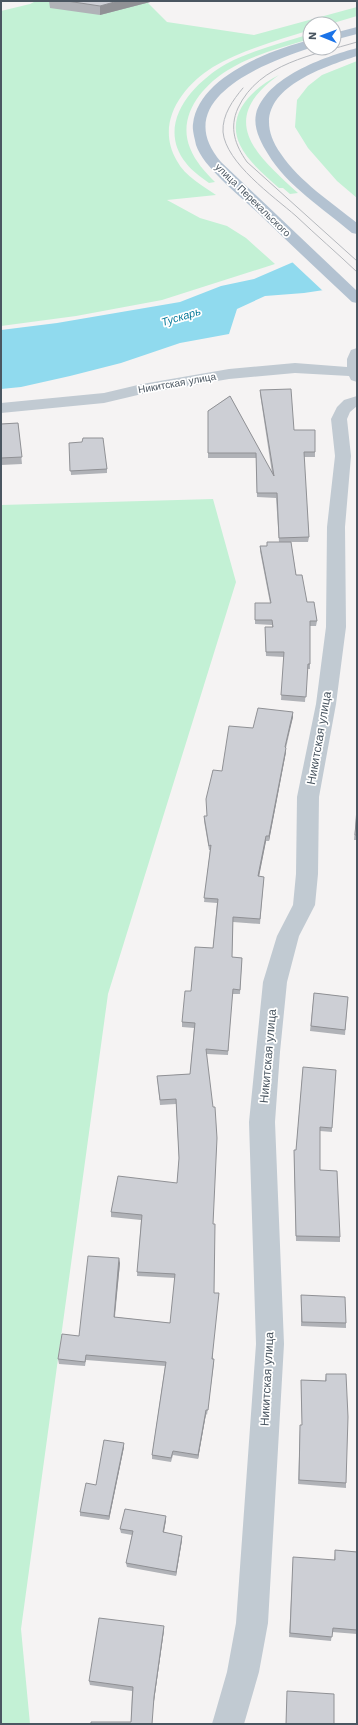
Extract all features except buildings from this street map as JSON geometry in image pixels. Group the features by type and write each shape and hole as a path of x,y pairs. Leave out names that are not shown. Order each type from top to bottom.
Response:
{"main road":[{"path":"342,35 357,30"},
{"name":"улица Перекальского","path":"302,47 259,63 238,73 223,84 213,94 203,109 200,119 199,133 203,145 211,158 225,175 357,299"},
{"path":"357,52 314,68 295,77 278,89 266,103 261,116 261,127 274,154 306,187 357,230"}],"street":[{"path":"356,374 355,357 357,353"},
{"name":"Никитская улица","path":"1,408 104,398 142,389 229,374 295,368 356,374"},
{"name":"Никитская улица","path":"228,1724 243,1672 252,1623 270,1344 262,1122 268,1052 275,982 288,936 304,905 307,874 308,797 326,704 336,627 336,527 343,456 339,418 343,410 350,404 357,401"}],"green space":[{"path":"36,1 147,2 167,22 254,35 302,22 302,33 236,55 201,75 182,96 170,120 169,134 171,147 180,166 189,176 216,195 167,200 200,218 227,226 246,238 275,264 162,300 76,316 1,326 1,11 30,4"},
{"path":"357,7 357,16 342,20 342,16 324,16"},
{"path":"302,37 302,41 257,56 228,70 209,84 194,103 189,113 187,136 190,148 197,162 215,182 209,183 188,166 177,148 175,134 176,120 182,106 201,82 226,64 257,51"},
{"path":"357,61 357,198 337,181 308,148 295,127 297,100 308,86 322,75"},
{"path":"279,75 260,91 249,107 246,122 249,137 257,151 298,193 290,194 283,188 279,188 263,174 243,151 236,134 236,123 244,103 260,87"},
{"path":"213,499 236,582 108,994 21,1629 30,1724 1,1724 1,505"}],"water":[{"name":"Тускарь","path":"298,260 357,285 304,293 265,296 237,309 229,334 180,343 121,363 70,376 21,387 1,389 1,330 57,323 180,302 221,286 254,279"}],"pier":[{"path":"357,243 357,287 324,292 291,261"}],"tram line":[{"path":"357,42 306,57 289,63 274,71 259,81 247,93 238,108 234,122 237,143 247,162 357,261"},
{"path":"243,88 229,108 223,126 226,144 232,155 252,178 357,272"}]}
